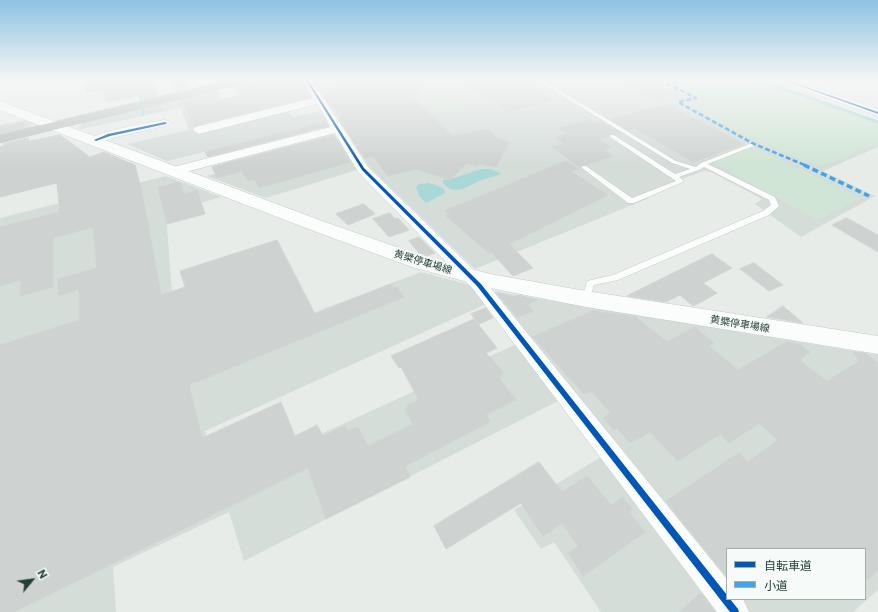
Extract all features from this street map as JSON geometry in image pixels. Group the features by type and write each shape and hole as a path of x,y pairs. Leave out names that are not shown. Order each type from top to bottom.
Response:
{"highway":[{"path":"0,139 123,109"}],"main road":[{"name":"黄檗停車場線","path":"12,109 418,262 469,275 586,299 878,345"}],"street":[{"path":"199,130 285,109"},
{"path":"325,109 364,169 479,285 735,612"},
{"path":"864,109 878,114"},
{"path":"96,140 109,135 165,123"},
{"path":"174,170 338,129"}],"lane":[{"path":"587,109 674,162 697,169"},
{"path":"584,167 631,201 681,181 612,136"},
{"path":"674,176 697,169 703,164 754,144"},
{"path":"586,299 590,283 615,278 766,213 775,206 772,199 703,164"}],"shaded area":[{"path":"135,109 178,109 82,129 78,128 84,121"},
{"path":"181,109 292,109 288,110 292,117 322,111 329,121 167,161 127,144 189,130"},
{"path":"331,109 841,109 878,121 878,147 823,171 875,196 801,237 755,204 762,199 711,172 704,171 676,181 655,191 647,199 475,269 371,169"},
{"path":"25,120 34,124 24,130 0,136 0,125"},
{"path":"339,140 360,169 266,198 207,176"},
{"path":"166,176 221,197 166,213 173,307 186,361 421,272 470,285 486,304 205,431 221,480 519,343 562,399 244,561 229,512 113,567 116,612 0,612 0,218"},
{"path":"499,292 878,355 878,590 853,612 748,612 739,600 866,600 866,548 726,548 726,585 491,293"},
{"path":"604,455 726,612 601,612 554,542 541,549 514,510"}],"green space":[{"path":"442,109 462,109 462,110 448,111"},
{"path":"696,109 833,109 878,124 878,143 820,167 757,141"},
{"path":"754,147 860,198 817,220 713,162"}],"water":[{"path":"483,169 491,169 501,174 483,179 460,190 451,189 443,183 443,180"},
{"path":"428,183 444,189 445,193 426,203 419,196 416,187 419,184"}],"building":[{"path":"145,109 161,109 162,111 146,114"},
{"path":"186,109 264,109 194,126"},
{"path":"334,109 424,109 452,136 487,129 500,140 509,142 496,167 480,164 478,166 467,163 450,180 416,169 388,176 373,156 364,158 339,119 342,119"},
{"path":"504,109 521,109 508,112"},
{"path":"650,109 676,109 744,144 693,162 635,128 628,130 611,119"},
{"path":"590,120 596,123 602,122 620,133 610,134 598,139 611,147 603,150 613,156 579,167 552,147 564,144 556,138 567,134 559,128"},
{"path":"326,122 329,126 208,157 205,152"},
{"path":"24,123 25,127 1,133 0,128"},
{"path":"60,135 90,157 104,152 135,165 142,192 161,295 185,287 180,271 277,240 315,314 391,284 393,288 397,287 404,297 189,385 202,438 281,402 295,436 317,425 323,436 345,426 347,431 358,427 368,446 413,424 405,409 408,408 407,405 419,400 401,367 399,368 391,356 474,319 497,348 486,353 504,373 498,377 516,400 486,415 490,422 405,466 410,477 326,519 308,468 14,612 0,612 0,345 79,320 79,289 58,296 58,279 97,268 93,227 53,238 53,287 20,296 21,280 0,286 0,227 60,212 57,183 0,197 0,147 4,146 3,144 28,138 29,141"},
{"path":"334,135 350,162 259,188 254,179 248,181 242,171 217,178 212,167"},
{"path":"566,161 579,169 571,172 608,195 509,244 533,268 513,276 491,252 489,253 446,216 449,215 445,211"},
{"path":"180,182 184,194 197,190 205,214 167,224 158,188"},
{"path":"364,204 375,214 348,225 336,214"},
{"path":"390,213 395,219 398,218 409,230 389,237 373,219"},
{"path":"847,218 878,235 878,252 832,225"},
{"path":"419,237 435,253 427,256 420,254 409,241"},
{"path":"712,254 732,268 703,283 717,293 693,306 680,295 666,302 627,296"},
{"path":"754,263 783,285 769,291 740,269"},
{"path":"496,292 514,297 519,295 537,300 527,304 533,311 518,317"},
{"path":"783,306 803,323 767,317"},
{"path":"486,308 493,318 479,324 471,314"},
{"path":"593,311 636,317 667,342 695,327 714,343 709,346 738,370 786,342 801,345 810,352 799,360 827,381 859,361 853,352 865,353 878,363 878,570 866,581 866,548 726,548 726,576 666,501 739,453 748,462 778,440 759,423 729,443 720,434 678,461 650,432 630,443 617,428 614,430 603,418 611,413 591,391 584,394 533,337"},
{"path":"539,462 562,492 587,476 611,505 622,497 633,510 629,512 645,532 583,576 568,553 578,546 562,523 543,536 521,503 446,549 434,526"},
{"path":"701,593 715,612 679,612"}],"waterway":[{"path":"143,109 143,115"},
{"path":"840,109 878,122"}],"marked path":[{"path":"690,109 754,144 819,171 869,196"}],"cycle path":[{"path":"325,109 363,169 479,285 735,612"},
{"path":"865,109 878,113"},
{"path":"96,140 109,135 165,123"}]}
